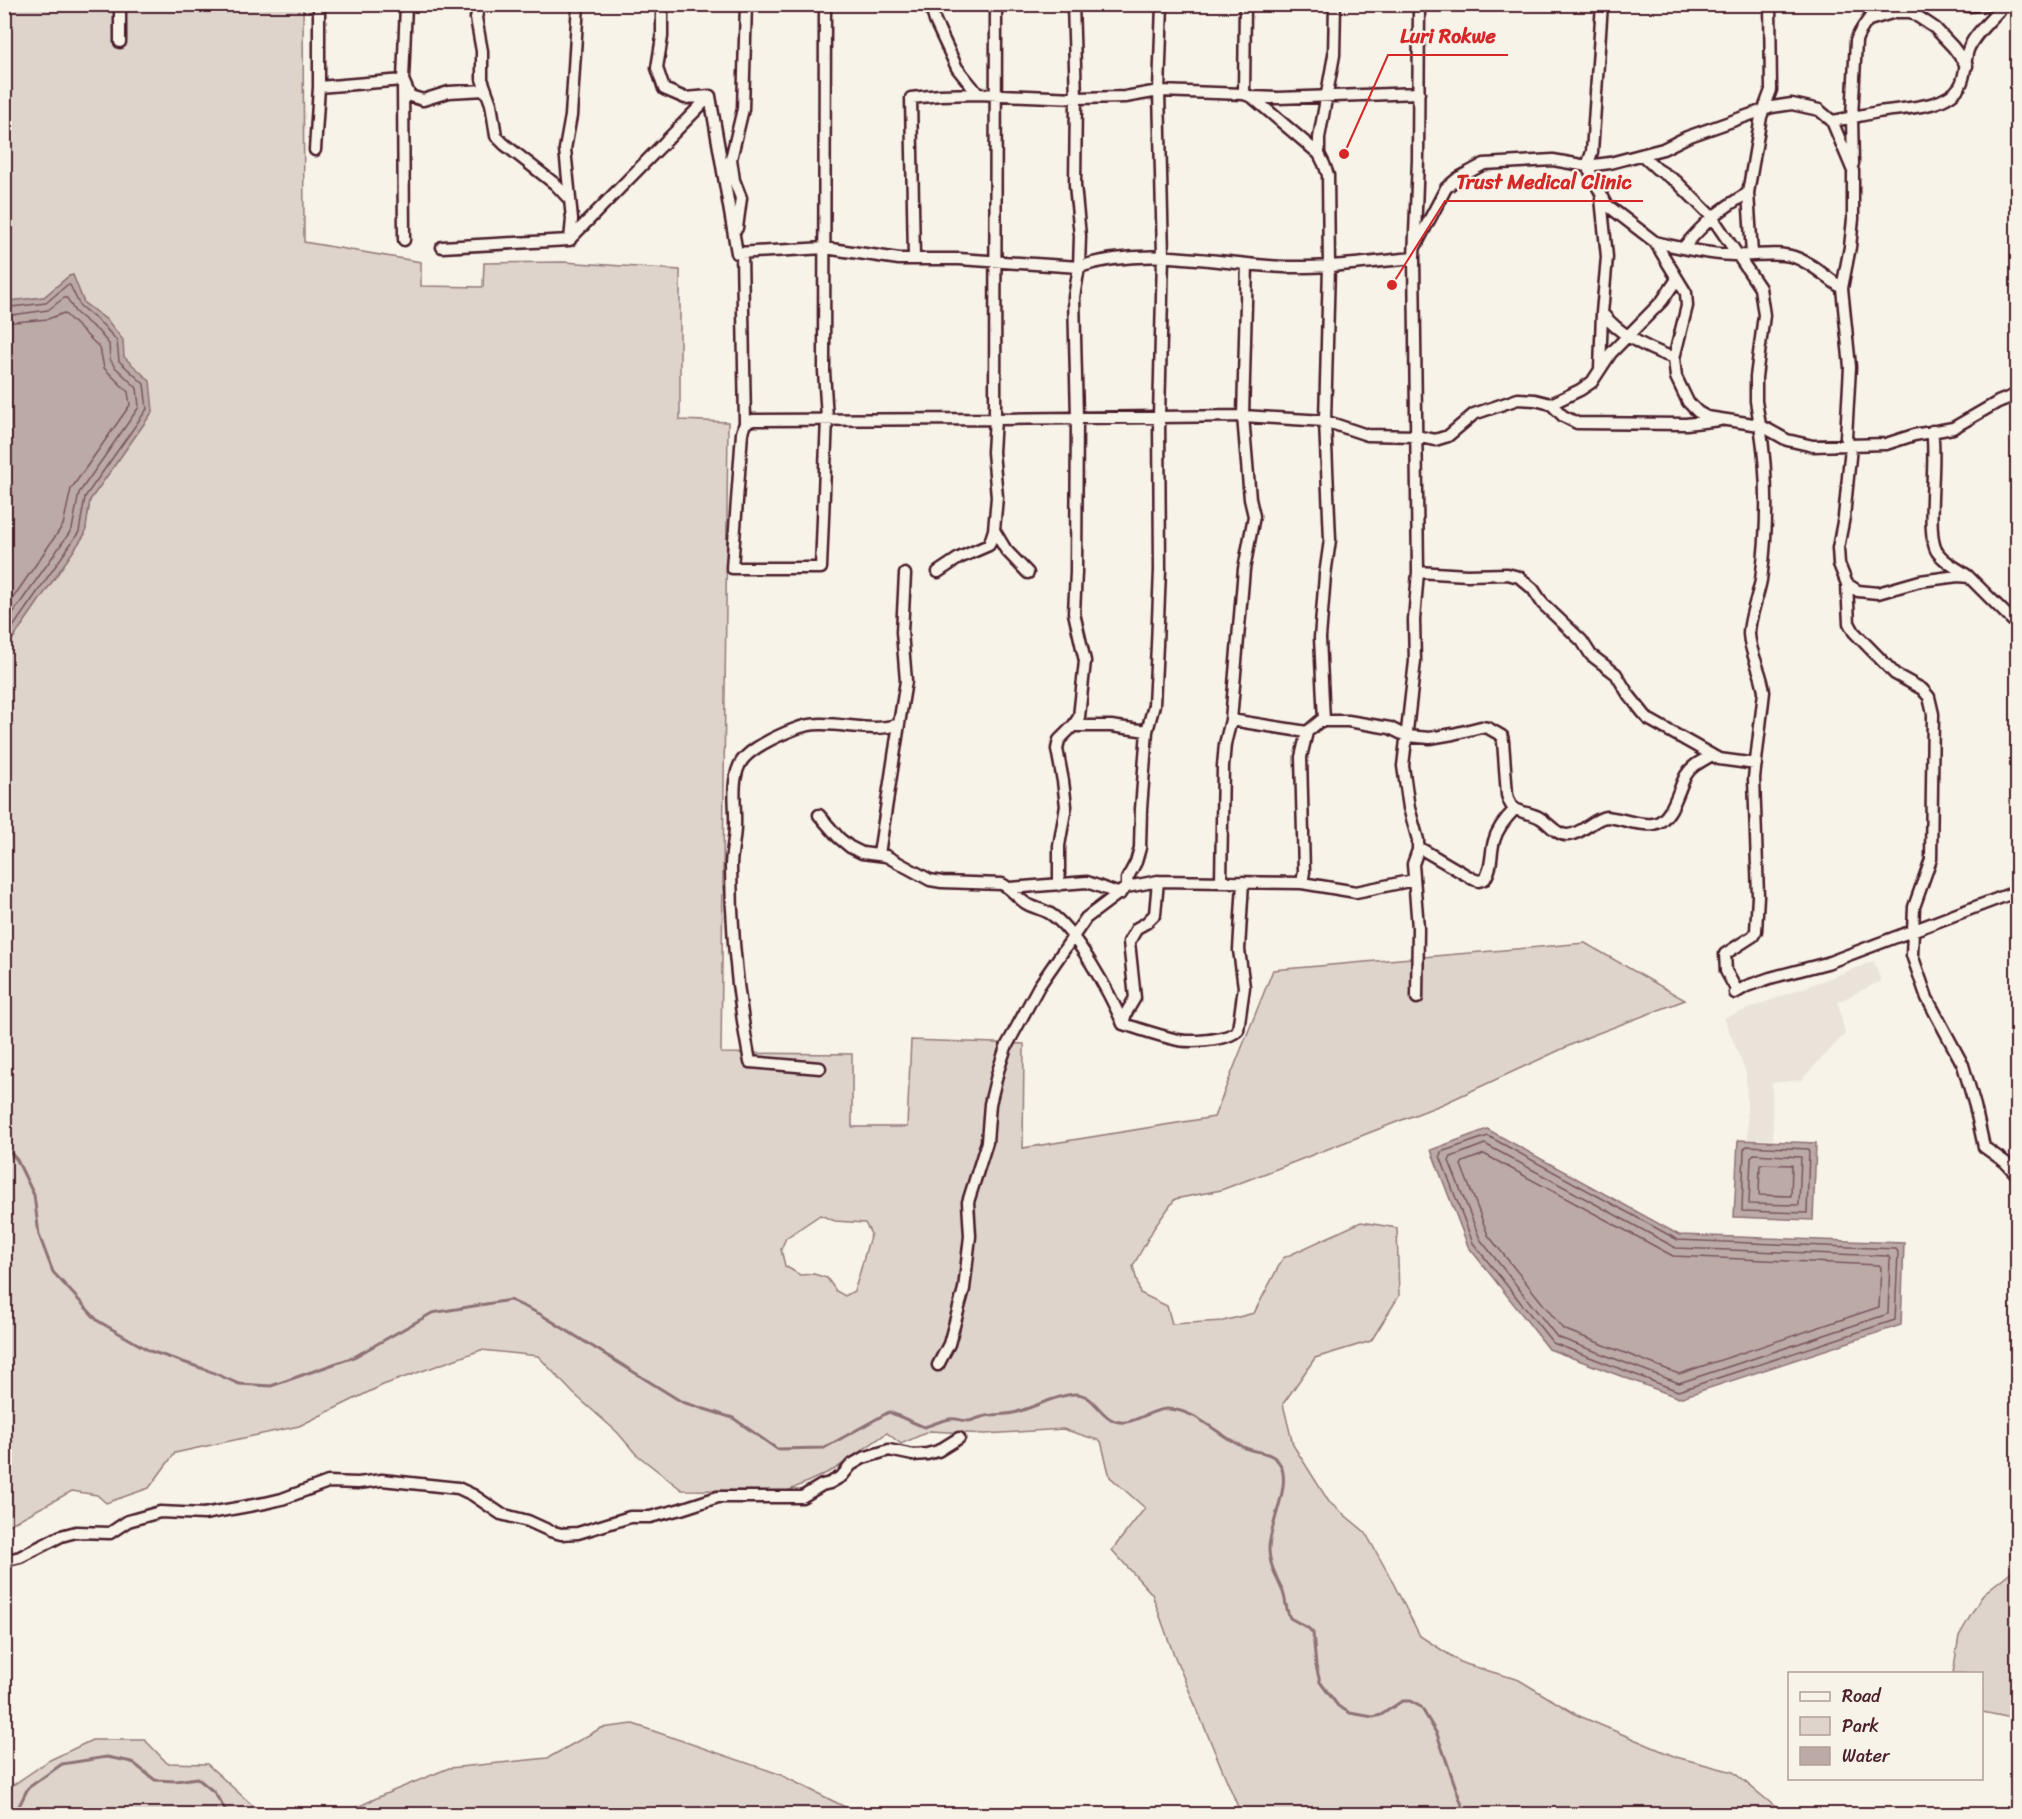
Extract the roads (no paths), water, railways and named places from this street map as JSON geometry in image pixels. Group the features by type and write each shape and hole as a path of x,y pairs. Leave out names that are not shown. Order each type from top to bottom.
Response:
{"street":[{"path":"120,4 120,42"},
{"path":"315,150 319,87 319,4"},
{"path":"404,240 403,80 406,4"},
{"path":"479,4 476,18 482,51 481,69 496,136 555,183 569,199"},
{"path":"570,240 572,219 565,149 571,116 578,4"},
{"path":"663,4 662,37 657,68 664,89 685,98 710,96"},
{"path":"746,4 743,110 731,159 734,180 741,198 737,216 745,423 740,455 732,568 821,568 827,418 824,371 825,4"},
{"path":"930,4 935,21 957,68 978,94"},
{"path":"938,572 959,558 985,548 989,545 994,531 997,497 993,452 996,4"},
{"path":"1059,885 1059,846 1066,806 1057,749 1059,740 1073,726 1078,717 1085,661 1078,639 1074,613 1077,417 1074,297 1079,267 1080,236 1076,185 1074,4"},
{"path":"1124,891 1140,848 1147,731 1154,705 1157,645 1160,570 1159,416 1163,256 1159,91 1162,4"},
{"path":"1245,4 1248,96 1318,154 1328,176 1329,266 1325,421 1330,540 1320,638 1324,721"},
{"path":"1318,154 1320,127 1334,55 1335,4"},
{"path":"1417,998 1418,928 1413,864 1418,847 1402,766 1415,662 1414,620 1418,572 1415,253 1419,4"},
{"path":"1602,4 1592,152 1587,166 1607,205 1655,242 1686,293 1687,306 1674,358 1676,377 1688,402 1698,412 1720,420 1760,424 1788,440 1813,446 1851,447 1886,444 1932,431 1953,429 1998,402 2018,394"},
{"path":"1752,254 1748,194 1763,111 1771,90 1770,4"},
{"path":"1878,4 1874,14 1859,32 1856,41 1852,117 1853,219 1842,288 1850,367 1846,437 1851,447 1844,517 1838,548 1839,564 1847,584 1849,622 1854,632 1895,674 1922,689 1929,697 1933,714 1931,859 1914,907 1912,955 1927,998 1963,1065 1984,1147 2005,1162 2018,1176"},
{"path":"1899,4 1935,28 1953,46 1967,66"},
{"path":"1832,121 1933,104 1959,88 1967,66 1967,53 1971,44 1999,5"},
{"path":"1968,6 1999,5"},
{"path":"1869,20 1895,12 1910,12"},
{"path":"319,87 403,80"},
{"path":"403,80 410,96 423,100 449,92 485,90"},
{"path":"914,258 911,98 978,94 1076,98 1125,97 1159,91 1278,98 1419,93"},
{"path":"442,247 570,240 710,96"},
{"path":"710,96 740,253"},
{"path":"1415,253 1446,188 1458,178 1484,165 1553,160 1587,166 1642,155 1663,150 1687,137 1772,106 1792,104 1819,110 1832,121 1853,171"},
{"path":"1642,155 1676,182 1712,217 1725,233 1737,256 1760,288 1763,301 1763,333 1756,377 1756,401 1766,462 1765,540 1761,580 1749,636 1763,679 1764,692 1754,778 1758,896 1756,931 1750,939 1725,954 1726,971 1736,992 1770,978 1827,963 2018,891"},
{"path":"1683,248 1703,225 1724,207 1748,194"},
{"path":"1600,369 1606,257 1601,195"},
{"path":"1655,242 1737,256 1781,254 1795,257 1842,288"},
{"path":"740,253 825,248 899,259 1079,267 1096,261 1131,256 1163,256 1286,267 1329,266 1415,253"},
{"path":"1221,881 1223,766 1231,720 1244,569 1254,516 1250,499 1243,416 1247,264"},
{"path":"1551,404 1593,382 1626,335 1662,301 1677,279"},
{"path":"1602,312 1611,325 1626,335 1674,358"},
{"path":"745,423 753,420 827,418 995,419 1243,416 1325,421 1367,435 1416,436 1435,440 1448,436 1474,414 1518,399 1551,404 1563,416 1578,423 1686,424 1720,420"},
{"path":"1932,431 1935,452 1931,530 1933,544 1937,553 1969,577 2018,626"},
{"path":"994,531 1006,550 1028,573"},
{"path":"1418,572 1477,576 1507,574 1519,577 1533,589 1543,603 1575,634 1592,655 1616,674 1628,694 1648,719 1719,759 1756,764"},
{"path":"879,854 906,681 902,633 905,574"},
{"path":"1847,584 1858,591 1878,593 1920,581 1969,577"},
{"path":"1390,728 1400,723 1409,712"},
{"path":"1231,720 1307,732"},
{"path":"1302,883 1304,872 1301,757 1307,732 1316,723 1348,721 1390,728 1406,736 1430,738 1481,727 1498,732 1502,736 1505,752 1507,795 1510,804 1515,809 1540,818 1563,835 1575,834 1600,818 1606,817 1641,824 1660,822 1674,803 1686,775 1696,764 1712,755"},
{"path":"820,1068 750,1062 738,985 731,888 730,866 735,829 736,775 739,764 753,751 771,739 797,727 818,724 885,728 899,724"},
{"path":"1073,726 1111,726 1147,731"},
{"path":"1418,847 1473,879 1479,881 1485,879 1492,865 1494,839 1505,820 1515,809"},
{"path":"819,815 839,838 862,853 879,854 930,880 1002,884 1010,888 1027,904 1050,913 1072,936 1109,993 1123,1024 1176,1040 1222,1039 1235,1034 1239,1026 1244,987 1239,950 1242,882"},
{"path":"938,1365 949,1344 964,1288 970,1236 968,1202 987,1142 990,1104 998,1071 1014,1031 1039,986 1086,918 1124,891 1158,881 1302,883 1356,892 1414,879"},
{"path":"1123,1024 1126,1013 1135,998 1129,942 1137,928 1155,914 1158,881"},
{"path":"1010,888 1088,882 1124,891"},
{"path":"4,1561 20,1557 61,1536 76,1532 110,1533 128,1521 160,1512 204,1514 265,1503 328,1482 358,1483 382,1480 458,1488 501,1514 528,1521 561,1534 578,1533 630,1516 650,1516 718,1497 802,1497 842,1476 851,1465 863,1458 889,1450 913,1455 927,1454 938,1451 959,1438"}],"water":[{"path":"73,275 84,303 108,321 123,340 124,357 150,381 153,411 90,500 85,534 5,650 5,296 10,301 44,297"},
{"path":"1487,1129 1679,1235 1904,1243 1901,1325 1679,1398 1549,1349 1468,1246 1431,1150"},
{"path":"1738,1140 1816,1143 1813,1220 1734,1217"}],"waterway":[{"path":"4,1145 17,1160 34,1195 39,1235 53,1272 98,1321 150,1351 207,1370 239,1384 271,1386 354,1357 432,1313 510,1300 540,1314 682,1402 733,1418 777,1449 824,1448 889,1412 924,1427 950,1419 969,1421 989,1415 1013,1413 1061,1396 1075,1394 1092,1401 1105,1415 1115,1421 1128,1422 1167,1409 1189,1414 1228,1439 1248,1449 1270,1455 1280,1464 1283,1473 1282,1494 1270,1539 1270,1560 1283,1592 1290,1618 1313,1633 1320,1682 1338,1706 1350,1713 1373,1717 1381,1715 1402,1701 1410,1701 1421,1707 1437,1734 1465,1814"},
{"path":"15,1814 28,1788 62,1764 107,1757 132,1762 155,1780 176,1781 197,1778 214,1792 228,1814"},
{"path":"4,1800 13,1814"}],"place":[{"name":"Luri Rokwe","path":"1344,154"},
{"name":"Trust Medical Clinic","path":"1392,285"}]}
